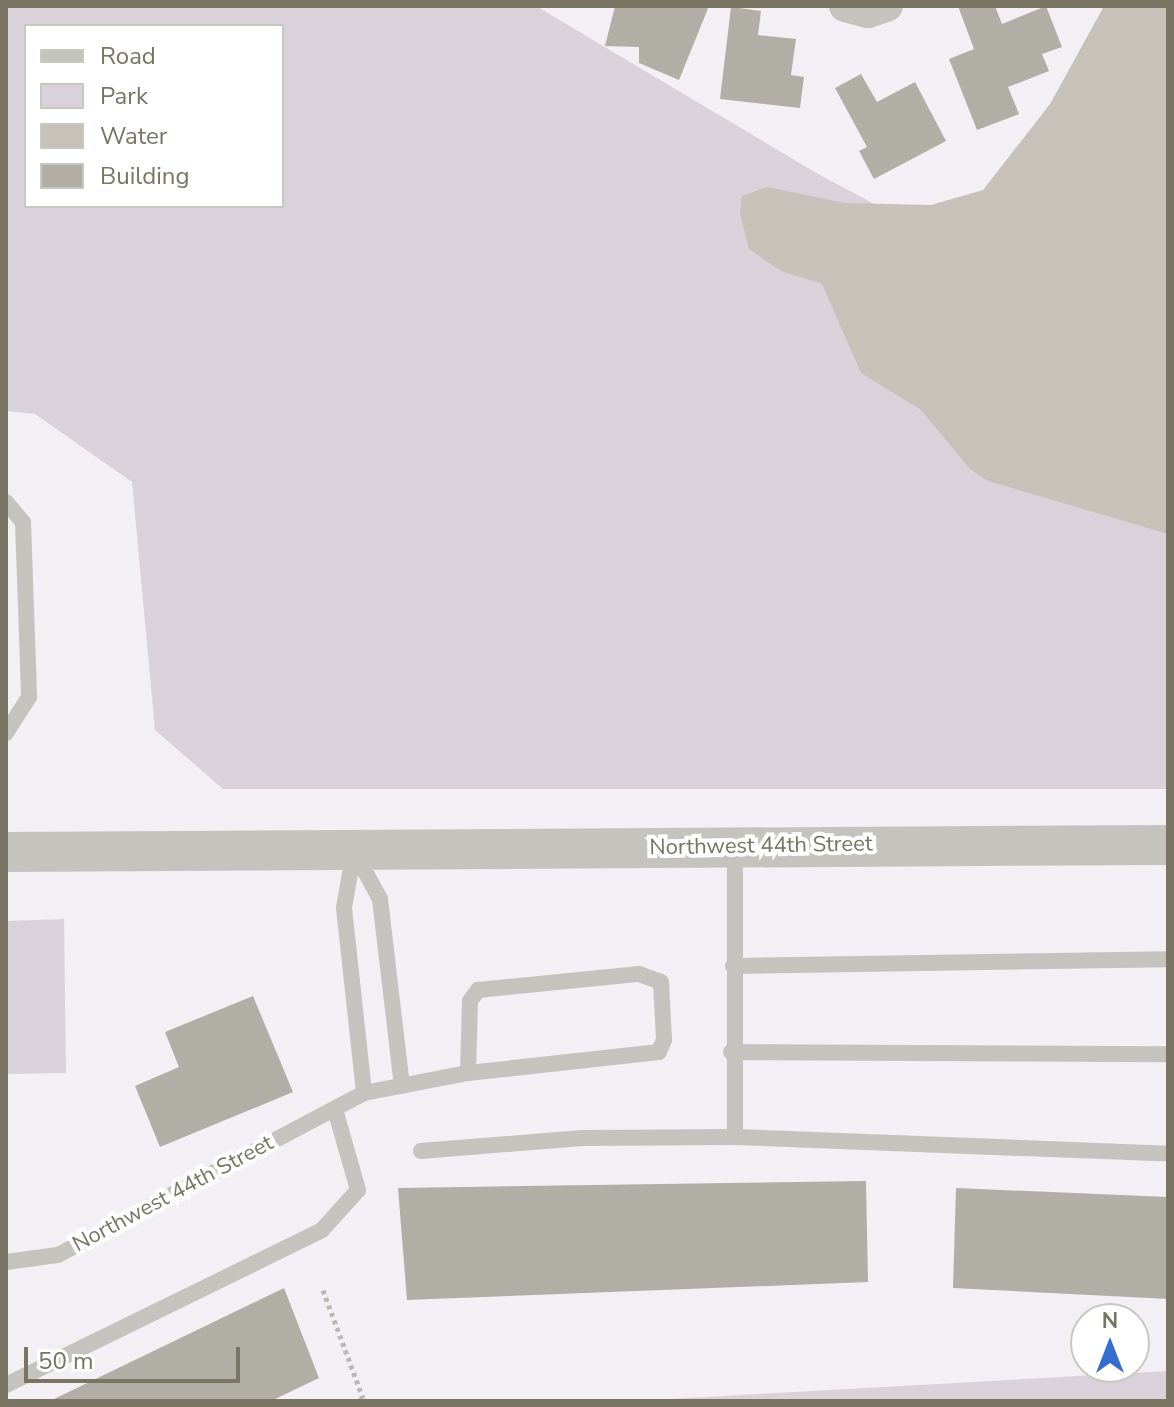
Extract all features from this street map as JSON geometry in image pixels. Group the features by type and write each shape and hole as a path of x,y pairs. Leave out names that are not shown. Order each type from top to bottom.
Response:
{"street":[{"path":"845,6 868,12 887,6"},
{"name":"Northwest 44th Street","path":"6,852 1168,845"}],"lane":[{"path":"6,502 23,522 29,697 6,733"},
{"path":"735,847 731,1052 735,1137"},
{"path":"354,851 380,899 402,1086"},
{"path":"354,851 344,908 364,1093"},
{"path":"733,966 1168,959"},
{"name":"Northwest 44th Street","path":"6,1262 58,1255 364,1093 468,1073 659,1052 664,1040 661,982 639,974 478,990 470,1001 468,1073"},
{"path":"731,1052 1168,1054"},
{"path":"6,1385 322,1230 358,1190 335,1109"},
{"path":"421,1151 582,1138 735,1137 1168,1154"}],"path":[{"path":"323,1290 363,1398 358,1401"}],"green space":[{"path":"6,6 536,6 818,174 1168,360 1168,789 223,789 155,730 132,482 35,414 6,411"},
{"path":"64,919 66,1073 6,1074 6,921"},
{"path":"1168,1371 1168,1401 635,1401 1070,1377 1070,1383 1150,1383 1150,1372"}],"water":[{"path":"1104,6 1168,6 1168,534 988,481 970,469 921,410 861,373 822,284 781,271 749,249 740,214 742,196 767,187 845,203 931,205 983,190 1050,104"}],"building":[{"path":"615,6 709,6 679,80 639,63 639,47 605,46"},
{"path":"958,6 995,6 1002,24 1046,6 1062,47 1042,54 1049,71 1008,87 1019,114 977,130 949,59 974,49"},
{"path":"731,7 761,11 758,35 796,39 791,75 804,77 800,108 720,99"},
{"path":"861,74 877,102 915,82 946,141 874,179 859,151 867,147 835,88"},
{"path":"253,996 293,1092 160,1147 135,1086 179,1067 165,1032"},
{"path":"866,1181 868,1282 407,1300 398,1188"},
{"path":"956,1188 1168,1197 1168,1299 953,1288"},
{"path":"284,1288 319,1378 271,1401 50,1401"}]}
